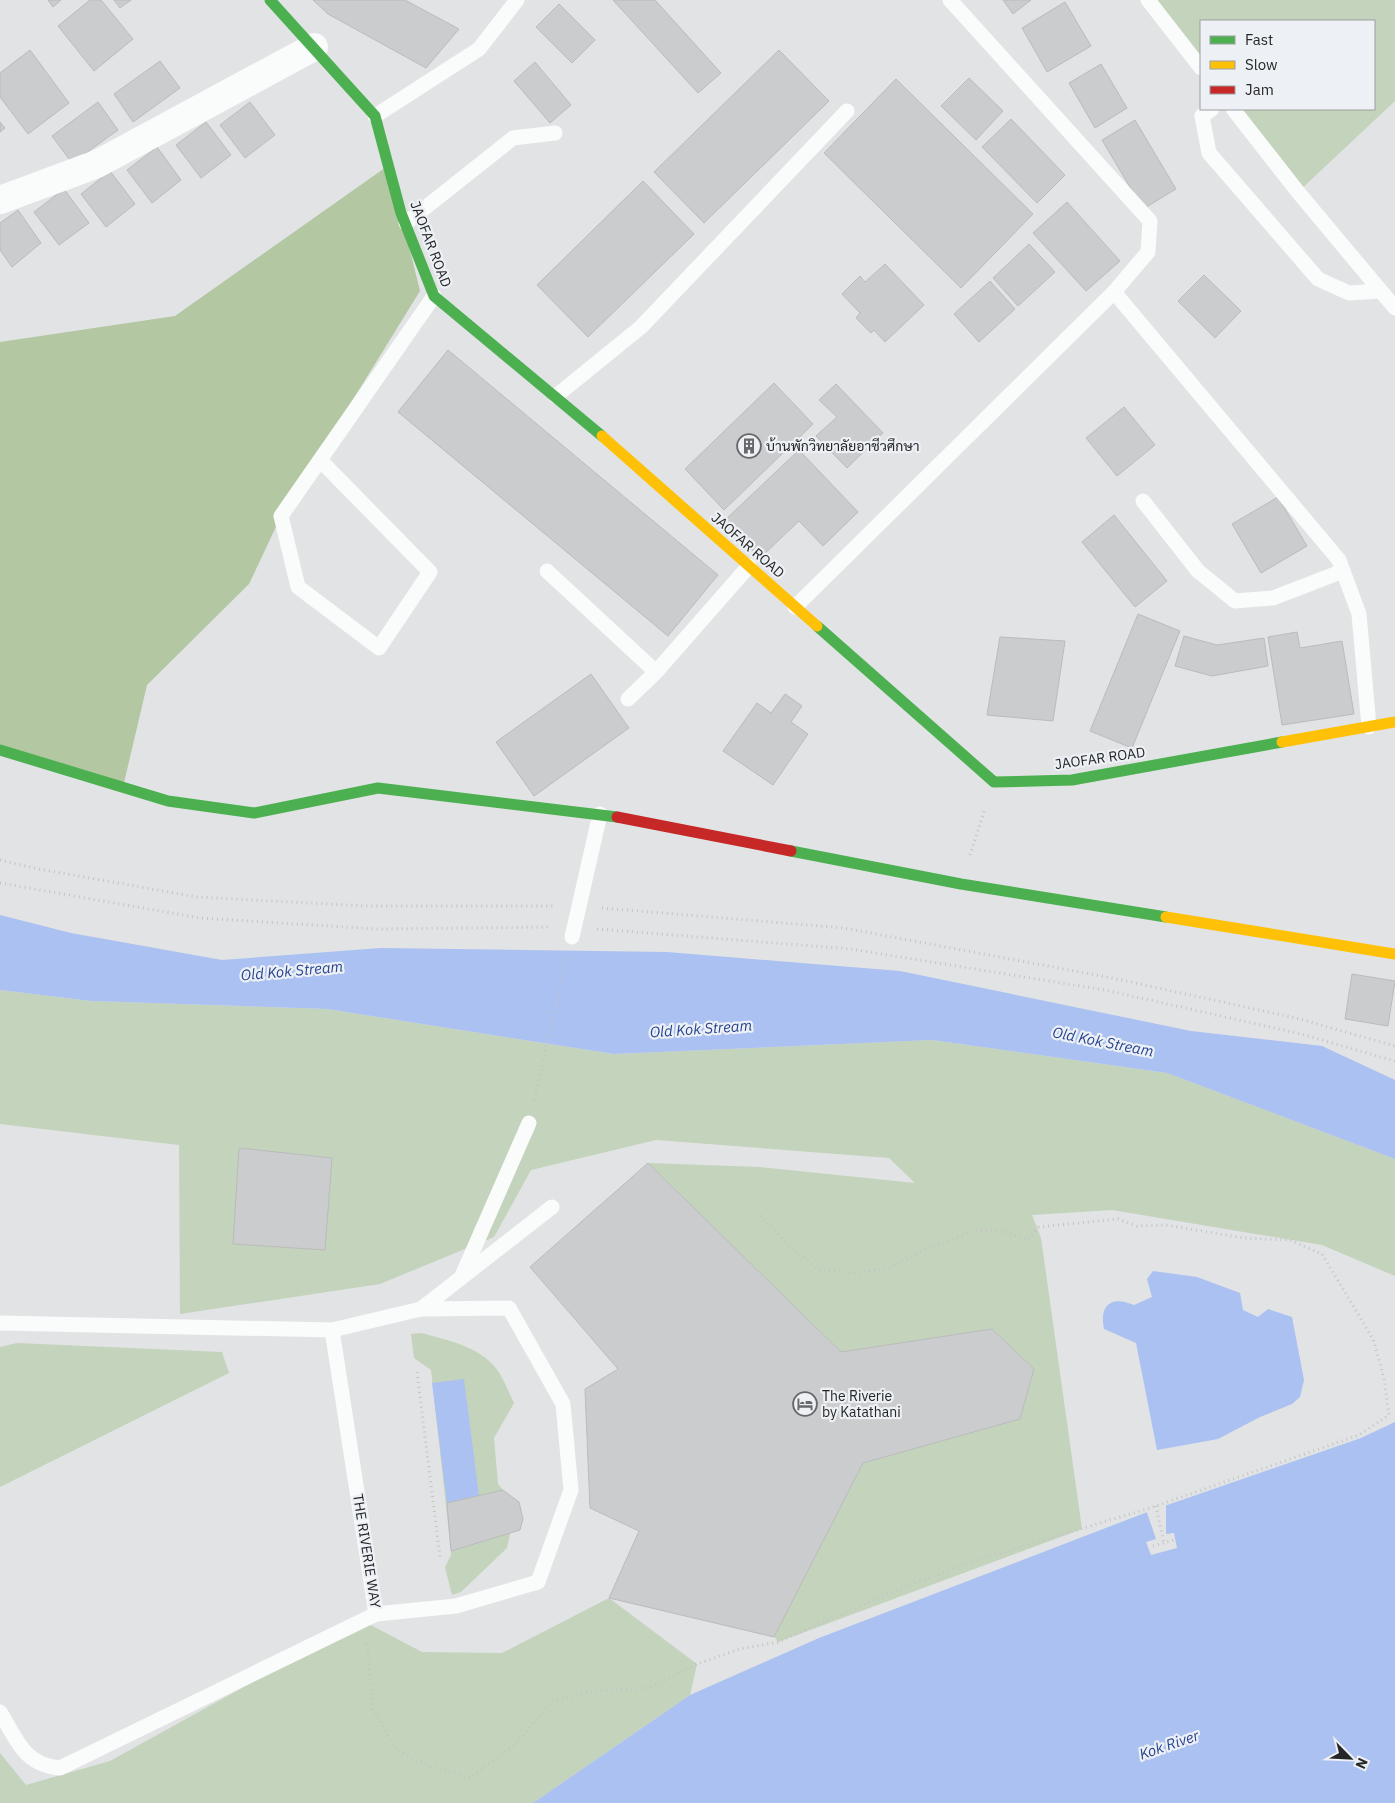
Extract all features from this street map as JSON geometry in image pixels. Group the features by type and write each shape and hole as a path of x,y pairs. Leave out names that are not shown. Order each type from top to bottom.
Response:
{"street":[{"name":"JAOFAR ROAD","path":"270,0 375,116 406,223 434,296 556,396 994,782 1072,780 1395,722"},
{"path":"0,200 97,164 314,47"},
{"path":"0,750 168,801 254,813 378,788 600,814 961,884 1395,954"}],"lane":[{"path":"375,116 479,48 517,0"},
{"path":"795,607 1114,292 1148,252 1150,221 950,0"},
{"path":"1148,0 1200,67"},
{"path":"1211,110 1202,116 1209,153 1318,279 1349,293 1380,291"},
{"path":"1234,110 1298,192 1395,308"},
{"path":"556,396 641,327 847,111"},
{"path":"406,223 513,138 555,133"},
{"path":"1114,292 1339,560 1359,614 1368,726"},
{"path":"320,460 430,572 378,648 298,587 281,516 434,296"},
{"path":"1143,501 1198,570 1235,601 1273,598 1343,571"},
{"path":"628,699 656,672 749,566"},
{"path":"547,571 656,672"},
{"path":"573,932 600,814"},
{"path":"461,1278 529,1123"},
{"path":"421,1309 552,1207"},
{"name":"THE RIVERIE WAY","path":"0,1323 332,1330 421,1309 510,1308 563,1404 571,1490 538,1582 456,1606 370,1618 332,1330"},
{"path":"0,1712 24,1752 35,1763 60,1768 370,1618"}],"path":[{"path":"961,884 994,782"},
{"path":"0,860 39,869 197,897 366,906 579,906 844,928 1112,978 1296,1018 1395,1046"},
{"path":"0,883 200,918 377,929 573,932 851,948 1095,988 1301,1034 1395,1062"},
{"path":"529,1123 573,932"},
{"path":"370,1618 373,1709 397,1751 430,1766 470,1778 515,1744 551,1702 593,1691 650,1688 697,1664 740,1649 778,1642 894,1591 974,1561 1156,1506 1359,1435 1389,1415 1384,1378 1373,1339 1350,1298 1322,1254 1290,1240 1244,1238 1166,1226 1137,1226 1118,1219 1039,1228 1028,1240 998,1230 977,1230 922,1251 889,1268 854,1273 818,1269 785,1242 758,1213"},
{"path":"417,1372 440,1557"},
{"path":"1156,1506 1164,1543"},
{"path":"1153,1546 1174,1540"}],"green space":[{"path":"1147,0 1395,0 1395,101 1298,192 1233,110 1375,110 1375,20 1200,20 1200,68"},
{"path":"389,165 420,291 281,516 249,584 147,685 123,787 0,750 0,342 175,316"},
{"path":"0,990 91,1001 327,1009 614,1054 932,1040 1167,1073 1395,1159 1395,1276 1322,1245 1112,1210 1032,1215 1041,1238 1082,1529 778,1642 774,1636 863,1463 1020,1419 1034,1369 992,1329 841,1352 648,1163 760,1167 915,1183 889,1158 656,1140 531,1170 494,1237 380,1284 180,1314 179,1145 0,1124"},
{"path":"422,1333 465,1346 485,1357 500,1374 514,1403 494,1438 498,1484 516,1505 507,1548 461,1592 452,1595 445,1567 451,1551 431,1370 414,1358 411,1334"},
{"path":"17,1343 222,1352 229,1373 0,1487 0,1347"},
{"path":"609,1598 697,1664 690,1695 533,1803 0,1803 0,1753 26,1785 110,1761 363,1621 422,1652 502,1653"}],"water":[{"name":"Old Kok Stream","path":"0,915 71,933 222,960 381,948 667,952 900,971 1191,1031 1322,1046 1395,1080 1395,1159 1167,1073 932,1040 614,1054 327,1009 91,1001 0,990"},
{"path":"1153,1271 1197,1277 1240,1293 1243,1310 1258,1317 1268,1309 1292,1317 1304,1380 1300,1397 1292,1404 1260,1417 1218,1439 1157,1450 1136,1343 1104,1329 1103,1321 1103,1314 1108,1304 1119,1301 1134,1305 1152,1297 1147,1279"},
{"path":"464,1379 479,1496 447,1503 432,1383"},
{"name":"Kok River","path":"1395,1422 1395,1803 533,1803 690,1695 819,1638 1150,1511 1361,1438"}],"pier":[{"path":"1166,1503 1166,1534 1174,1533 1177,1548 1151,1555 1146,1542 1156,1539 1146,1510"}],"building":[{"path":"48,0 61,0 53,7"},
{"path":"90,0 101,0 133,39 94,71 58,26"},
{"path":"114,0 131,0 120,8"},
{"path":"313,0 405,0 459,29 426,68 328,14"},
{"path":"613,0 655,0 721,73 698,93"},
{"path":"1003,0 1031,0 1013,14"},
{"path":"1065,2 1091,46 1047,72 1022,28"},
{"path":"559,4 595,40 572,63 536,27"},
{"path":"30,50 69,103 28,134 0,97 0,73"},
{"path":"779,50 829,101 704,223 654,172"},
{"path":"160,61 180,88 133,122 114,94"},
{"path":"535,62 571,105 550,123 514,81"},
{"path":"1101,64 1127,108 1095,128 1069,83"},
{"path":"969,78 1003,111 976,140 941,106"},
{"path":"896,79 1033,214 961,288 824,153"},
{"path":"98,102 118,130 72,163 52,136"},
{"path":"250,102 275,135 245,158 220,125"},
{"path":"1011,119 1065,175 1037,203 982,147"},
{"path":"1135,120 1176,189 1143,209 1102,140"},
{"path":"0,122 5,128 0,132"},
{"path":"206,122 231,155 201,178 176,145"},
{"path":"157,147 181,180 152,203 127,170"},
{"path":"110,171 135,204 106,227 81,194"},
{"path":"643,181 694,234 588,337 537,285"},
{"path":"64,189 89,223 59,245 34,212"},
{"path":"1067,202 1120,261 1086,291 1033,233"},
{"path":"18,210 41,243 12,267 0,250 0,223"},
{"path":"1029,244 1055,272 1018,306 993,278"},
{"path":"885,264 924,305 885,342 874,330 871,333 856,318 860,313 842,294 860,276 865,282"},
{"path":"1204,275 1241,311 1215,338 1178,301"},
{"path":"990,281 1015,309 979,342 954,314"},
{"path":"448,350 718,575 668,636 398,412"},
{"name":"บ้านพักวิทยาลัยอาชีวศึกษา","path":"774,383 813,424 724,510 685,469"},
{"path":"836,384 883,433 847,468 816,436 837,417 819,400"},
{"path":"1124,407 1155,445 1117,476 1086,438"},
{"path":"799,450 858,512 823,546 799,521 760,558 724,521"},
{"path":"1278,497 1307,546 1261,573 1232,524"},
{"path":"1114,515 1167,581 1135,607 1082,542"},
{"path":"1138,614 1180,631 1132,748 1090,731"},
{"path":"1297,632 1300,648 1342,641 1354,714 1282,725 1268,637"},
{"path":"1184,636 1217,645 1264,638 1268,666 1212,676 1175,666"},
{"path":"1000,637 1065,641 1053,721 987,715"},
{"path":"591,674 629,728 534,796 496,742"},
{"path":"785,694 802,706 791,722 808,734 773,785 723,751 757,703 771,713"},
{"path":"1352,974 1395,981 1388,1026 1345,1019"},
{"path":"239,1148 332,1158 325,1250 233,1244"},
{"name":"The Riverie by Katathani","path":"648,1163 841,1352 992,1329 1034,1369 1020,1419 863,1463 774,1637 609,1598 639,1531 590,1508 585,1389 618,1369 530,1267"},
{"path":"503,1490 519,1502 523,1519 520,1530 451,1551 447,1503"}],"traffic: fast":[{"path":"270,0 375,116 401,213 434,296 602,436"},
{"path":"817,626 994,782 1072,780 1282,742"},
{"path":"0,750 168,801 254,813 378,788 617,817"},
{"path":"791,851 961,884 1166,917"}],"traffic: slow":[{"path":"602,436 817,626"},
{"path":"1282,742 1395,722"},
{"path":"1166,917 1395,954"}],"traffic: jam":[{"path":"617,817 791,851"}],"place":[{"name":"บ้านพักวิทยาลัยอาชีวศึกษา","path":"749,446"},
{"name":"The Riverie by Katathani","path":"805,1404"}]}
